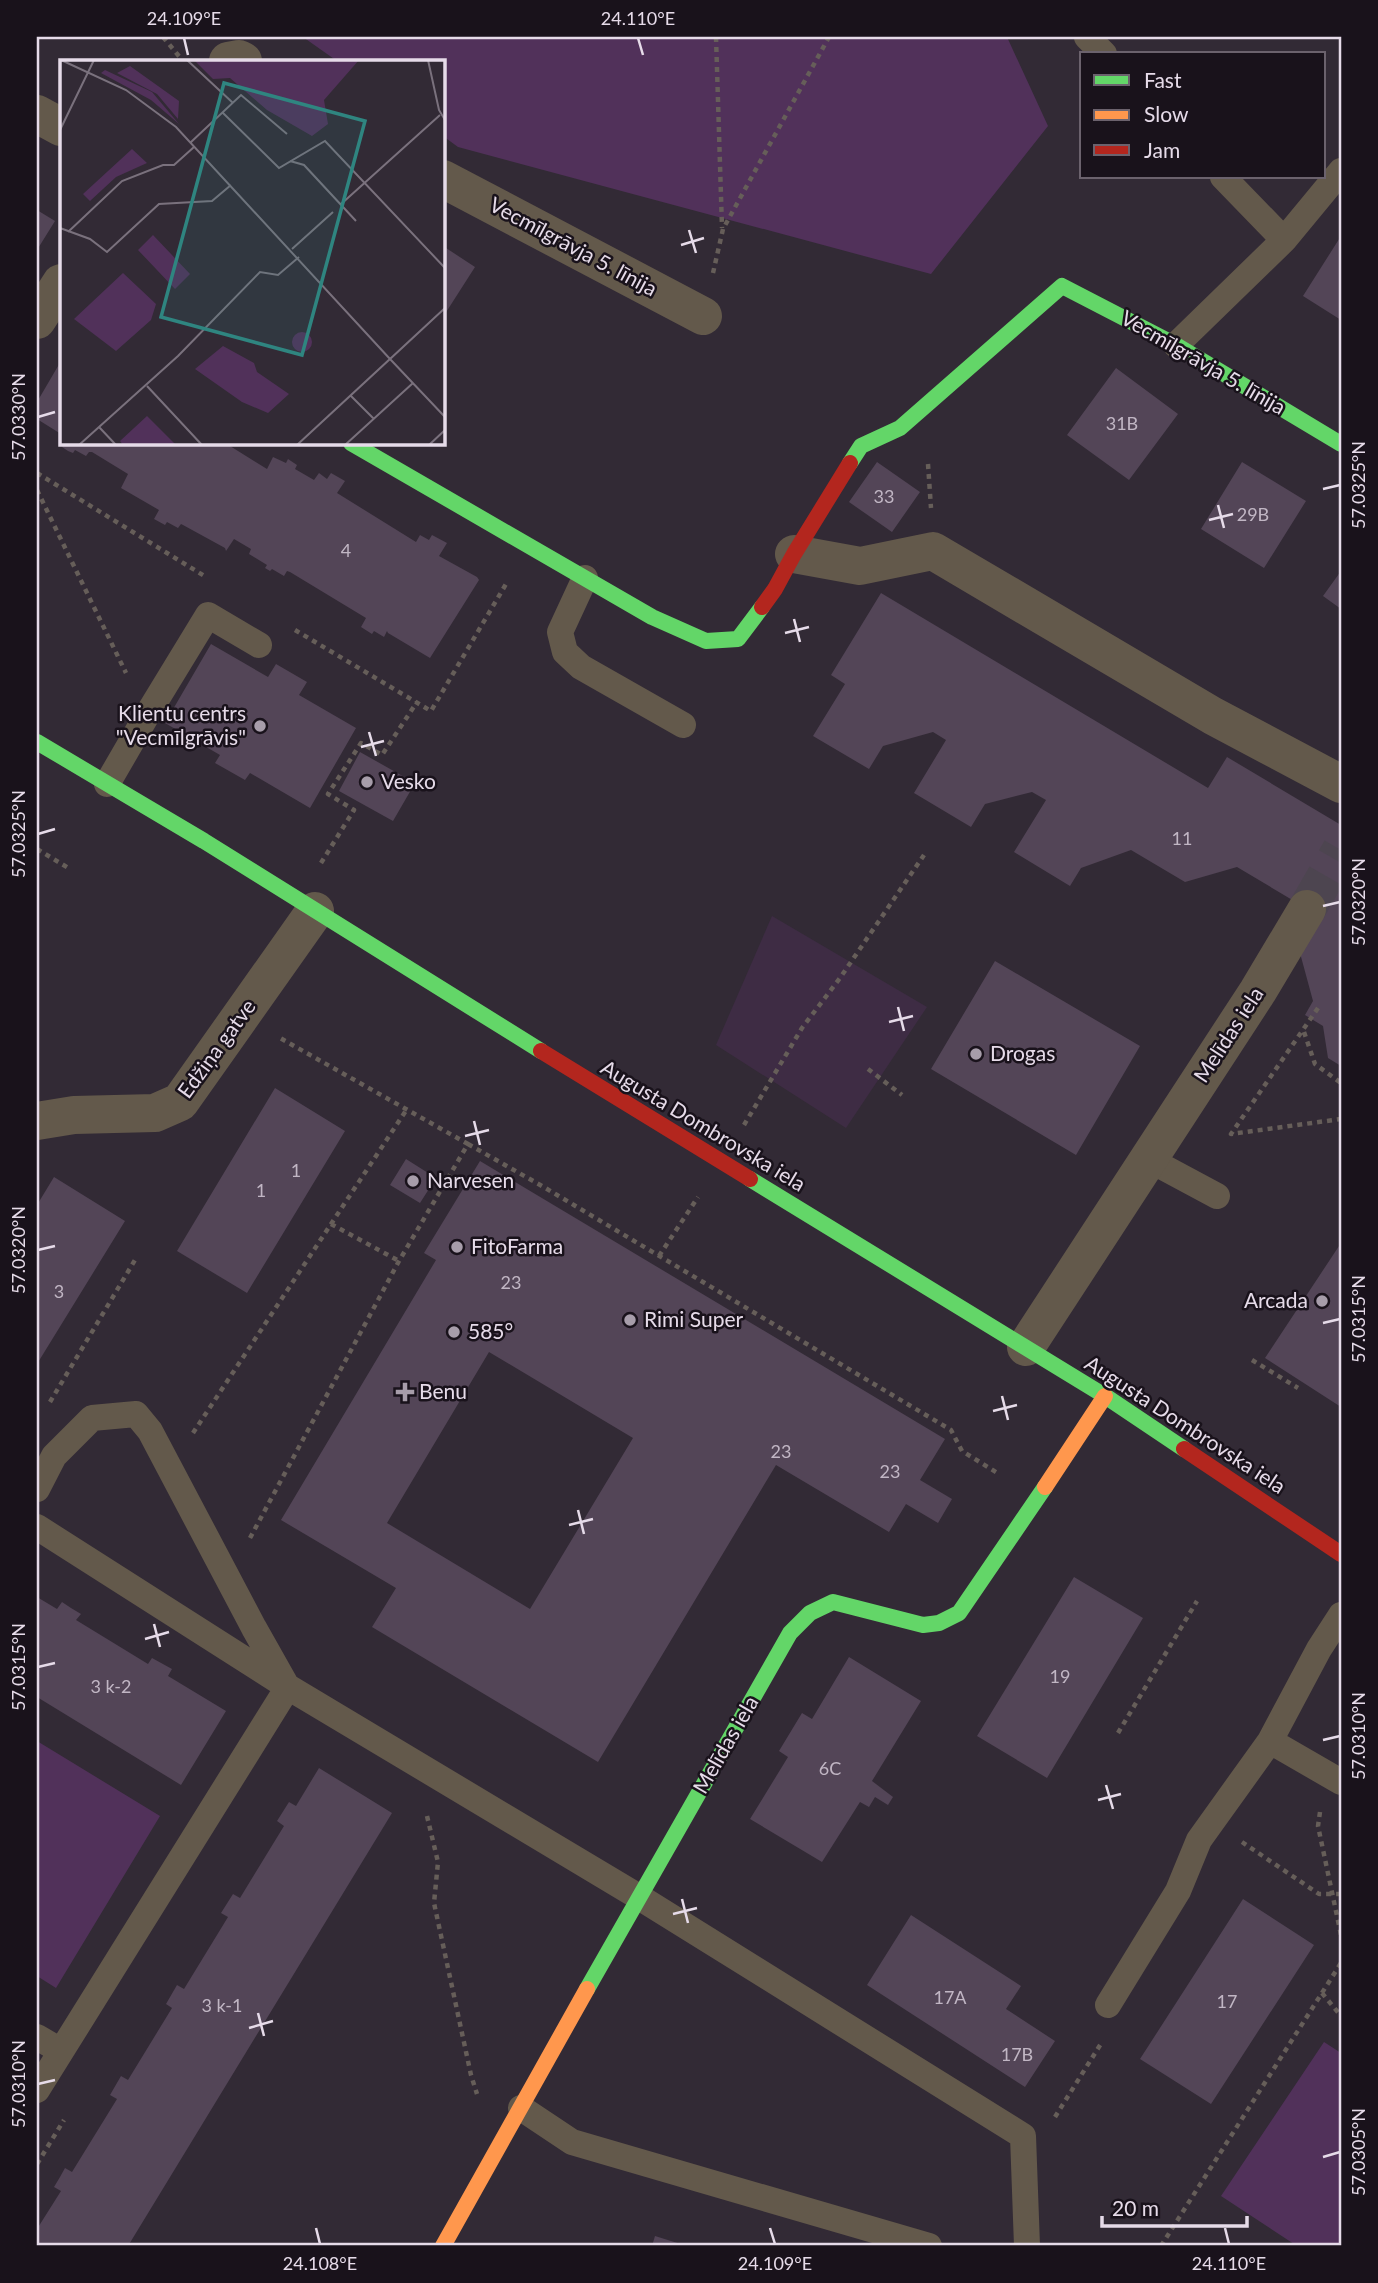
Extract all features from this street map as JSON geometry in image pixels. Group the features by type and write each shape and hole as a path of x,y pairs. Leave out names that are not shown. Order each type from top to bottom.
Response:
{"street":[{"path":"37,114 60,126"},
{"name":"Vecmīlgrāvja 5. līnija","path":"444,179 703,316"},
{"path":"37,320 60,285"},
{"name":"Vecmīlgrāvja 5. līnija","path":"926,407 1062,286 1176,345 1341,444"},
{"path":"353,444 652,617 706,641 738,639 775,589 861,446 900,428 926,407"},
{"path":"794,554 860,566 933,551 1213,716 1341,784"},
{"name":"Augusta Dombrovska iela","path":"37,742 1105,1396 1341,1554"},
{"name":"Edžiņa gatve","path":"37,1121 74,1115 155,1113 180,1102 243,1016 307,906"},
{"name":"Melīdas iela","path":"1026,1347 1258,991 1307,909"},
{"name":"Melīdas iela","path":"443,2246 790,1633 810,1613 833,1602 923,1625 939,1623 959,1612 1038,1500 1061,1459 1105,1396"}],"lane":[{"path":"1087,37 1102,52"},
{"path":"1176,345 1284,240 1341,171"},
{"path":"1224,178 1284,240"},
{"path":"585,578 559,632 565,652 581,667 684,725"},
{"path":"107,784 208,615 259,645"},
{"path":"1148,1159 1217,1196"},
{"path":"37,1489 54,1456 92,1418 136,1413 150,1431 288,1687"},
{"path":"37,1527 288,1687 639,1896 1023,2137 1027,2246"},
{"path":"1108,2005 1178,1891 1199,1840 1270,1741 1319,1649 1341,1615"},
{"path":"37,2090 288,1687"},
{"path":"1270,1741 1333,1778"},
{"path":"37,2037 61,2052"},
{"path":"515,2120 572,2142 929,2246"}],"path":[{"path":"163,37 182,60"},
{"path":"703,316 723,229 716,37"},
{"path":"723,229 829,37"},
{"path":"926,407 933,551"},
{"path":"37,473 212,580"},
{"path":"37,490 146,715"},
{"path":"283,623 431,711 529,547"},
{"path":"307,906 354,810 328,794 360,743 382,755 417,702"},
{"path":"37,849 70,869"},
{"path":"659,1256 721,1162 802,1028 924,855"},
{"path":"1318,1007 1231,1134 1341,1119"},
{"path":"243,1016 468,1144 950,1430 962,1451 995,1472"},
{"path":"1303,1031 1315,1064 1341,1083"},
{"path":"868,1069 902,1095"},
{"path":"170,1468 407,1109"},
{"path":"228,1580 398,1262 468,1144"},
{"path":"331,1224 398,1262"},
{"path":"47,1407 135,1260"},
{"path":"1252,1360 1298,1388"},
{"path":"1118,1732 1197,1601"},
{"path":"1333,1778 1318,1826 1341,1935"},
{"path":"426,1812 438,1862 434,1903 471,2075 481,2104 515,2120"},
{"path":"1242,1842 1319,1894 1341,1894"},
{"path":"1161,2246 1341,1963"},
{"path":"1322,1993 1341,2016"},
{"path":"1051,2124 1106,2035"},
{"path":"37,2164 66,2117"}],"shaded area":[{"path":"303,37 1007,37 1048,126 931,274 458,147 444,137 444,60 336,60"},
{"path":"772,916 927,1007 846,1128 716,1045"},
{"path":"37,1741 160,1816 56,1988 37,1976"},
{"path":"1324,2042 1341,2053 1341,2246 1297,2246 1221,2196"}],"building":[{"path":"37,210 55,221 37,250"},
{"path":"1341,236 1341,320 1303,296"},
{"path":"444,247 475,267 444,315"},
{"path":"60,363 60,433 37,419 37,402"},
{"path":"1116,368 1178,414 1129,480 1067,435"},
{"path":"64,444 231,444 230,446 267,469 273,457 286,463 288,459 297,465 295,469 314,480 319,473 327,479 331,473 345,481 337,493 416,542 420,535 429,540 432,535 447,543 439,556 479,580 430,658 387,631 384,637 374,631 372,634 361,627 366,618 290,572 287,571 284,576 272,569 270,571 265,568 267,565 249,554 251,549 234,539 226,551 181,524 178,528 154,519 159,510 121,488 128,474 92,452 86,456 62,447"},
{"path":"877,462 920,492 892,532 849,502"},
{"path":"1242,462 1306,501 1264,568 1201,529"},
{"path":"1341,571 1341,609 1323,596"},
{"path":"881,593 1208,788 1227,757 1341,825 1341,1066 1328,1058 1323,1026 1305,1015 1313,1001 1300,953 1321,917 1237,867 1185,882 1131,850 1081,868 1070,886 1014,852 1046,800 1032,792 985,804 971,827 914,793 946,740 933,732 883,746 869,769 813,736 845,684 831,675"},
{"name":"Klientu centrs \"Vecmīlgrāvis\"","path":"211,644 268,677 276,664 307,682 299,695 356,728 310,808 250,773 245,780 215,763 220,755 165,723"},
{"path":"360,752 415,783 393,821 339,791"},
{"path":"995,961 1140,1046 1076,1155 931,1069"},
{"path":"275,1088 345,1131 247,1293 177,1251"},
{"name":"Narvesen","path":"406,1159 436,1178 420,1203 390,1185"},
{"path":"480,1161 945,1439 920,1480 952,1499 938,1523 906,1504 889,1532 776,1465 598,1762 372,1627 396,1588 281,1520 436,1260 424,1253","holes":["489,1352 633,1438 530,1609 387,1523"]},
{"path":"54,1177 125,1221 37,1364 37,1205"},
{"name":"Arcada","path":"1341,1243 1341,1407 1265,1358"},
{"path":"1074,1577 1143,1618 1047,1778 977,1736"},
{"path":"37,1597 57,1609 62,1602 81,1614 76,1620 148,1664 152,1658 172,1669 168,1676 226,1711 181,1785 37,1697"},
{"path":"849,1657 921,1701 872,1781 893,1797 888,1805 875,1797 869,1807 860,1802 822,1862 750,1819 788,1757 779,1751 802,1713 812,1719"},
{"path":"319,1768 392,1813 128,2246 37,2246 37,2229 61,2191 54,2187 65,2168 72,2172 117,2099 110,2095 121,2076 128,2080 172,2008 166,2004 177,1985 184,1989 228,1917 221,1913 233,1894 240,1898 284,1826 277,1821 289,1802 296,1806"},
{"path":"1243,1899 1314,1945 1211,2104 1140,2059"},
{"path":"911,1915 1021,1986 1006,2009 1055,2041 1025,2087 867,1985"},
{"path":"655,2236 687,2246 652,2246"}],"tunnel":[{"path":"1307,909 1341,850"}],"traffic: fast":[{"path":"850,463 861,446 900,428 1062,286 1176,345 1341,444"},
{"path":"353,444 652,617 706,641 738,639 762,607"},
{"path":"37,742 204,841 541,1051"},
{"path":"750,1179 1105,1396 1184,1449"},
{"path":"587,1989 790,1633 810,1613 833,1602 923,1625 939,1623 959,1613 1045,1487"}],"traffic: slow":[{"path":"1045,1487 1105,1396"},
{"path":"443,2246 587,1989"}],"traffic: jam":[{"path":"762,607 850,463"},
{"path":"541,1051 750,1179"},
{"path":"1184,1449 1341,1554"}],"place":[{"name":"Klientu centrs \"Vecmīlgrāvis\"","path":"260,726"},
{"name":"Vesko","path":"367,782"},
{"name":"Drogas","path":"976,1054"},
{"name":"Narvesen","path":"413,1181"},
{"name":"FitoFarma","path":"457,1247"},
{"name":"Arcada","path":"1322,1301"},
{"name":"Rimi Super","path":"630,1320"},
{"name":"585°","path":"454,1332"},
{"name":"Benu","path":"405,1392"}]}
